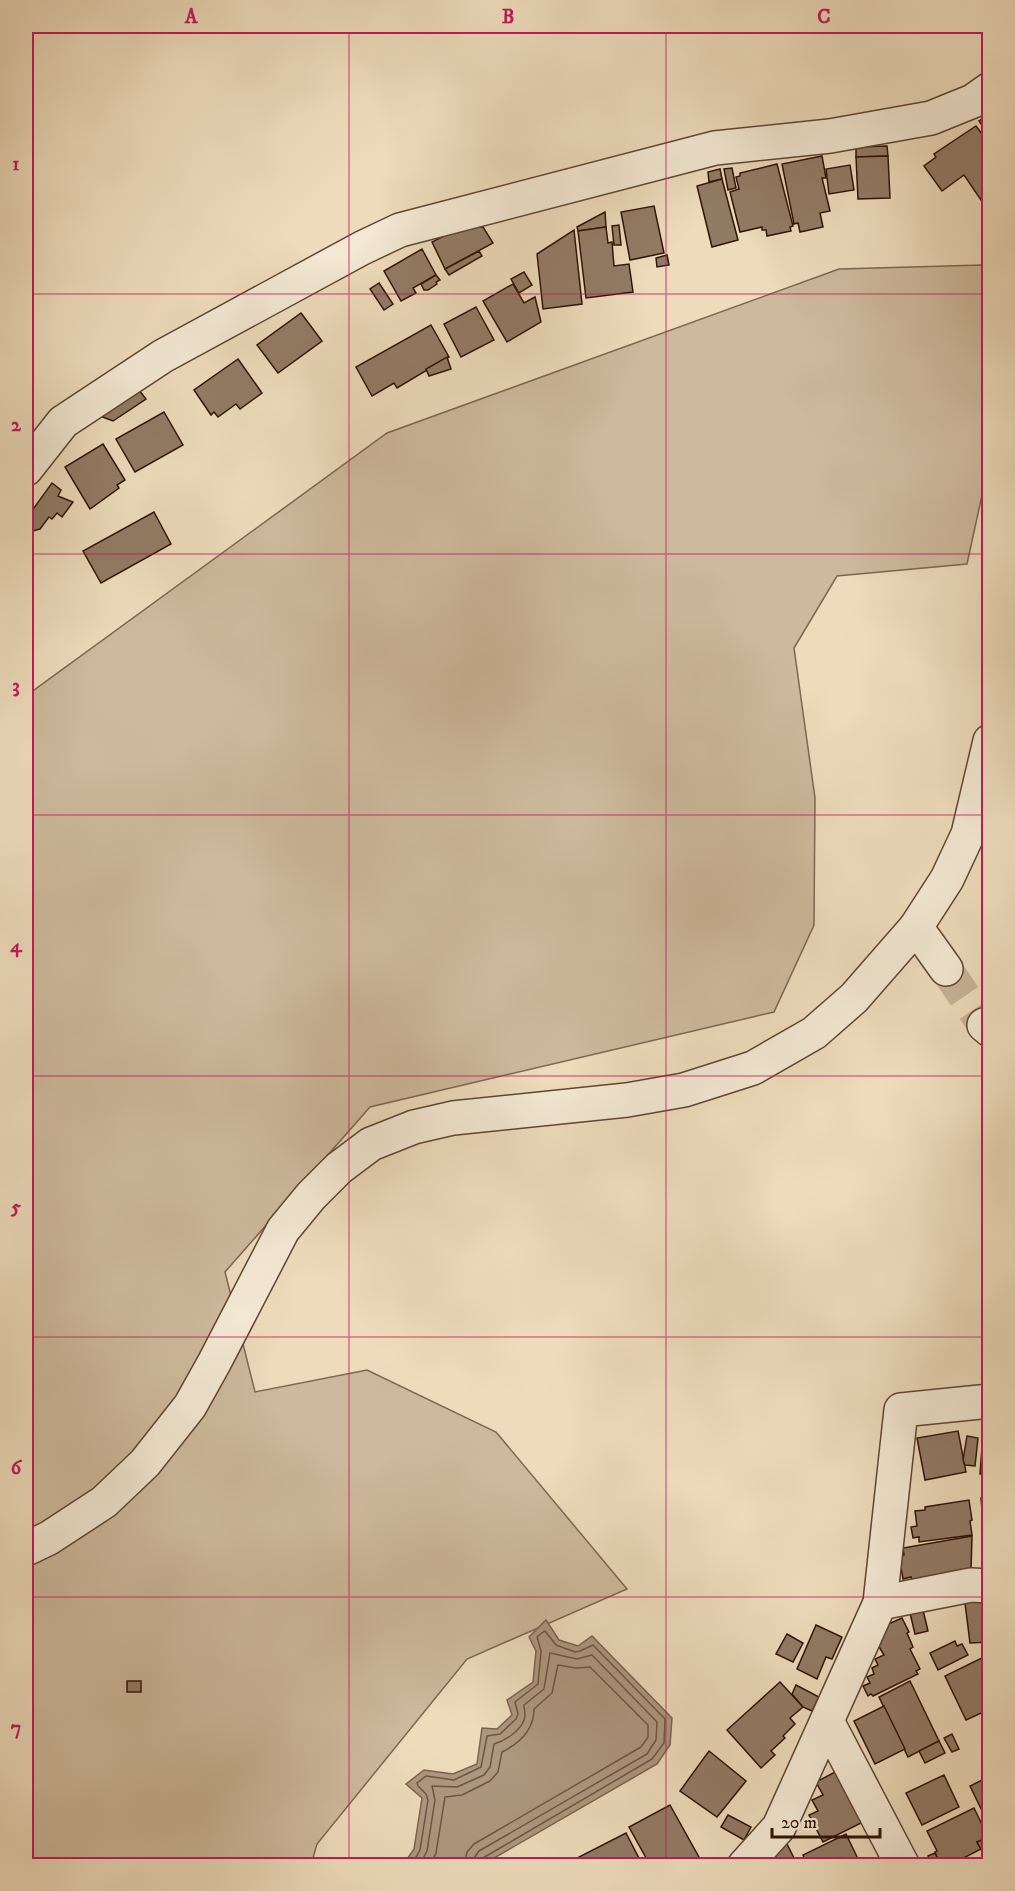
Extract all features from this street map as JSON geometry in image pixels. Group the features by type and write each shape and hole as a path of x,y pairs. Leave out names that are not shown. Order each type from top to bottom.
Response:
{"street":[{"path":"26,469 63,422 164,356 362,248 400,230 715,148 830,136 931,118 973,101 990,89"},
{"path":"26,1549 49,1538 104,1502 145,1463 189,1406 284,1230 311,1196 339,1168 371,1144 414,1127 453,1118 627,1100 684,1090 753,1068 814,1033 854,998 916,927 947,879 968,834 990,741"},
{"path":"916,927 946,969"},
{"path":"744,1866 779,1827 880,1603 901,1410 990,1401"},
{"path":"880,1603 971,1586 990,1586"},
{"path":"827,1721 903,1866"}],"shaded area":[{"path":"983,265 989,270 989,463 967,564 837,576 794,648 815,798 814,925 774,1012 370,1107 225,1272 255,1392 367,1370 496,1432 627,1589 467,1659 317,1844 311,1865 26,1865 26,696 387,433 839,269"}],"water":[{"path":"546,1620 559,1640 578,1646 592,1636 672,1718 670,1745 657,1764 482,1865 403,1865 414,1849 422,1798 406,1784 424,1770 453,1774 477,1764 482,1728 497,1729 512,1715 507,1700 533,1682 536,1651 529,1637"}],"building":[{"path":"989,114 990,116 990,138 979,121"},
{"path":"976,126 990,145 990,195 981,200 964,175 942,191 924,166 936,157 934,154"},
{"path":"887,146 888,156 856,157 856,147"},
{"path":"822,156 826,178 822,178 830,211 820,213 823,227 800,232 798,223 794,224 782,164"},
{"path":"888,156 890,198 858,199 856,157"},
{"path":"777,164 793,226 790,227 791,231 767,236 766,230 762,230 762,227 740,232 730,192 739,189 736,177 740,176 740,173"},
{"path":"850,165 854,190 829,194 826,169"},
{"path":"732,168 736,188 728,190 724,169"},
{"path":"720,169 722,179 709,182 708,172"},
{"path":"722,179 738,240 712,247 697,186"},
{"path":"654,206 664,253 630,260 621,212"},
{"path":"605,212 606,227 578,231 577,227"},
{"path":"619,225 621,245 614,245 612,226"},
{"path":"483,227 493,243 445,269 432,242 457,229"},
{"path":"606,227 608,243 612,242 614,266 629,264 633,292 586,298 578,231"},
{"path":"574,230 582,304 543,309 537,254"},
{"path":"422,249 436,275 413,288 416,293 401,301 384,271"},
{"path":"479,251 482,256 449,275 445,269"},
{"path":"667,255 669,265 657,267 656,258"},
{"path":"524,272 532,285 519,293 511,279"},
{"path":"436,275 440,280 436,282 437,284 424,290 421,284"},
{"path":"379,283 393,304 384,310 370,289"},
{"path":"513,284 524,303 535,297 541,322 507,342 483,301"},
{"path":"476,307 494,340 461,357 444,324"},
{"path":"301,313 322,341 278,373 257,345"},
{"path":"431,325 449,357 397,388 394,383 372,396 356,367"},
{"path":"447,357 451,369 429,376 426,369"},
{"path":"238,359 262,393 240,409 236,404 218,417 214,412 211,415 194,390"},
{"path":"139,390 146,399 113,421 100,416"},
{"path":"164,412 183,445 135,472 116,439"},
{"path":"103,444 125,480 117,485 119,488 90,509 65,467"},
{"path":"52,483 61,490 58,496 73,502 62,517 57,513 52,519 49,517 40,529 29,532 26,530 26,519"},
{"path":"154,512 171,544 101,583 83,551"},
{"path":"984,1420 990,1420 990,1480 982,1480 982,1474 980,1474"},
{"path":"958,1431 966,1472 925,1480 917,1438"},
{"path":"967,1436 978,1438 975,1466 965,1465 963,1460"},
{"path":"981,1498 990,1498 990,1545 985,1545"},
{"path":"969,1500 972,1535 919,1542 919,1537 913,1538 911,1527 917,1526 915,1511 925,1510 925,1507"},
{"path":"972,1536 971,1570 912,1580 911,1577 903,1579 899,1556 904,1555 903,1548"},
{"path":"984,1597 985,1605 990,1605 990,1642 970,1643 966,1598"},
{"path":"923,1610 928,1631 915,1634 910,1613"},
{"path":"902,1618 913,1647 910,1649 920,1669 916,1671 918,1674 873,1696 871,1694 868,1696 863,1686 870,1683 867,1677 874,1674 872,1668 878,1665 875,1659 884,1655 878,1645 881,1643 886,1625"},
{"path":"816,1625 842,1637 832,1659 826,1657 817,1679 797,1669"},
{"path":"787,1634 803,1643 793,1662 776,1654"},
{"path":"955,1641 957,1646 962,1644 968,1655 938,1670 930,1653"},
{"path":"990,1654 990,1709 966,1720 945,1676"},
{"path":"127,1681 141,1681 141,1692 127,1692"},
{"path":"910,1681 939,1741 908,1757 879,1697"},
{"path":"780,1682 803,1707 790,1718 795,1724 783,1736 785,1738 771,1751 775,1755 761,1768 727,1730"},
{"path":"796,1685 819,1697 812,1711 803,1707 792,1694"},
{"path":"884,1706 905,1749 875,1764 854,1721"},
{"path":"952,1734 959,1749 952,1752 944,1738"},
{"path":"939,1741 945,1753 925,1763 919,1751"},
{"path":"709,1751 746,1781 717,1817 680,1791"},
{"path":"841,1769 867,1820 823,1842 809,1815 818,1811 812,1800 823,1795 816,1782"},
{"path":"944,1775 959,1807 922,1825 906,1793"},
{"path":"990,1776 990,1822 988,1823 970,1786"},
{"path":"670,1805 700,1859 688,1866 660,1866 658,1861 650,1865 629,1827"},
{"path":"974,1808 988,1837 977,1842 981,1849 948,1866 941,1866 935,1852 937,1851 927,1831"},
{"path":"728,1815 751,1827 744,1840 721,1827"},
{"path":"626,1833 643,1866 581,1866 577,1858"},
{"path":"846,1834 859,1861 850,1866 808,1866 803,1855"},
{"path":"988,1837 990,1848 982,1851 977,1842"},
{"path":"785,1840 798,1866 779,1866 775,1857"},
{"path":"935,1853 941,1866 932,1866 928,1856"}],"tunnel":[{"path":"946,969 984,1025"}]}
